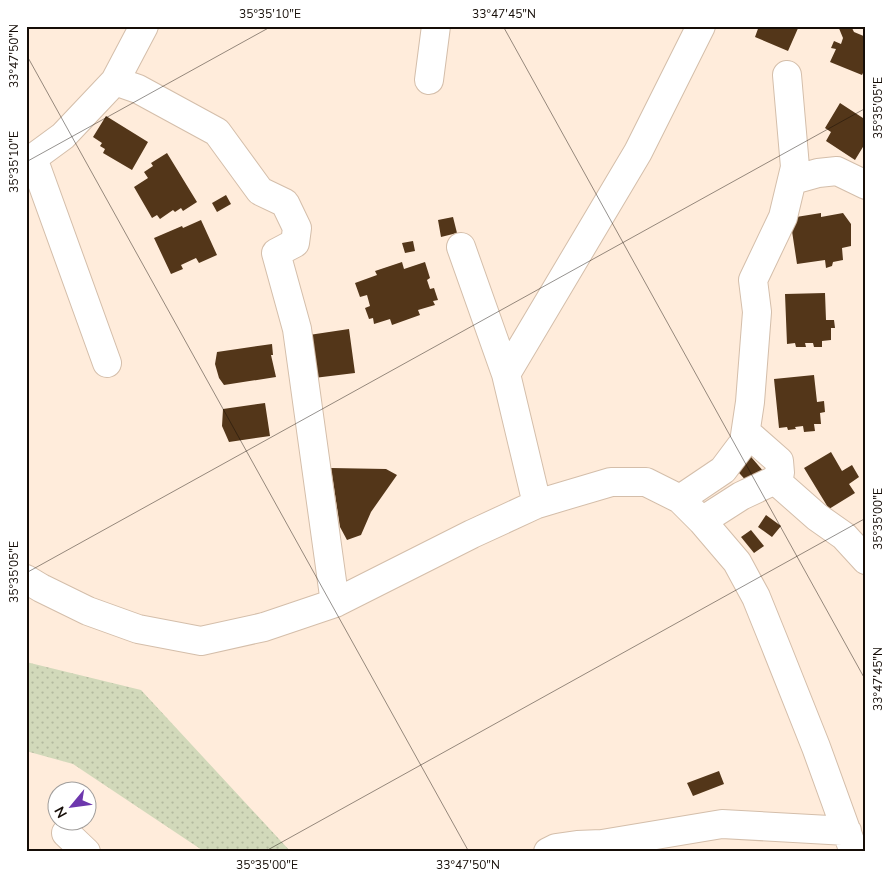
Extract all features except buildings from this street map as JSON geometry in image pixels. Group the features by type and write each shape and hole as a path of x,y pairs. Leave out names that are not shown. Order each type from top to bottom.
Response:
{"street":[{"path":"107,363 30,158 63,136 115,81 144,26"},
{"path":"429,80 436,26"},
{"path":"506,374 638,152 695,31"},
{"path":"680,499 723,470 744,442 757,312 753,280 783,217 795,167 786,75"},
{"path":"115,81 138,90 217,132 260,191 285,203 297,228 295,243 276,253 297,329 335,603"},
{"path":"793,180 818,173 837,171 866,185"},
{"path":"461,247 506,374 537,504"},
{"path":"702,521 740,496 775,480 780,472 778,461 746,432"},
{"path":"775,480 816,517 844,536 866,560"},
{"path":"26,579 96,614 138,629 201,641 264,627 335,603 472,534 537,504 611,482 646,482 680,499 702,521 737,562 756,597 816,747 850,841 722,824 602,844 556,848 548,852"},
{"path":"66,833 86,852"}],"green space":[{"path":"26,662 141,690 291,852 205,852 73,764 26,751"}]}
